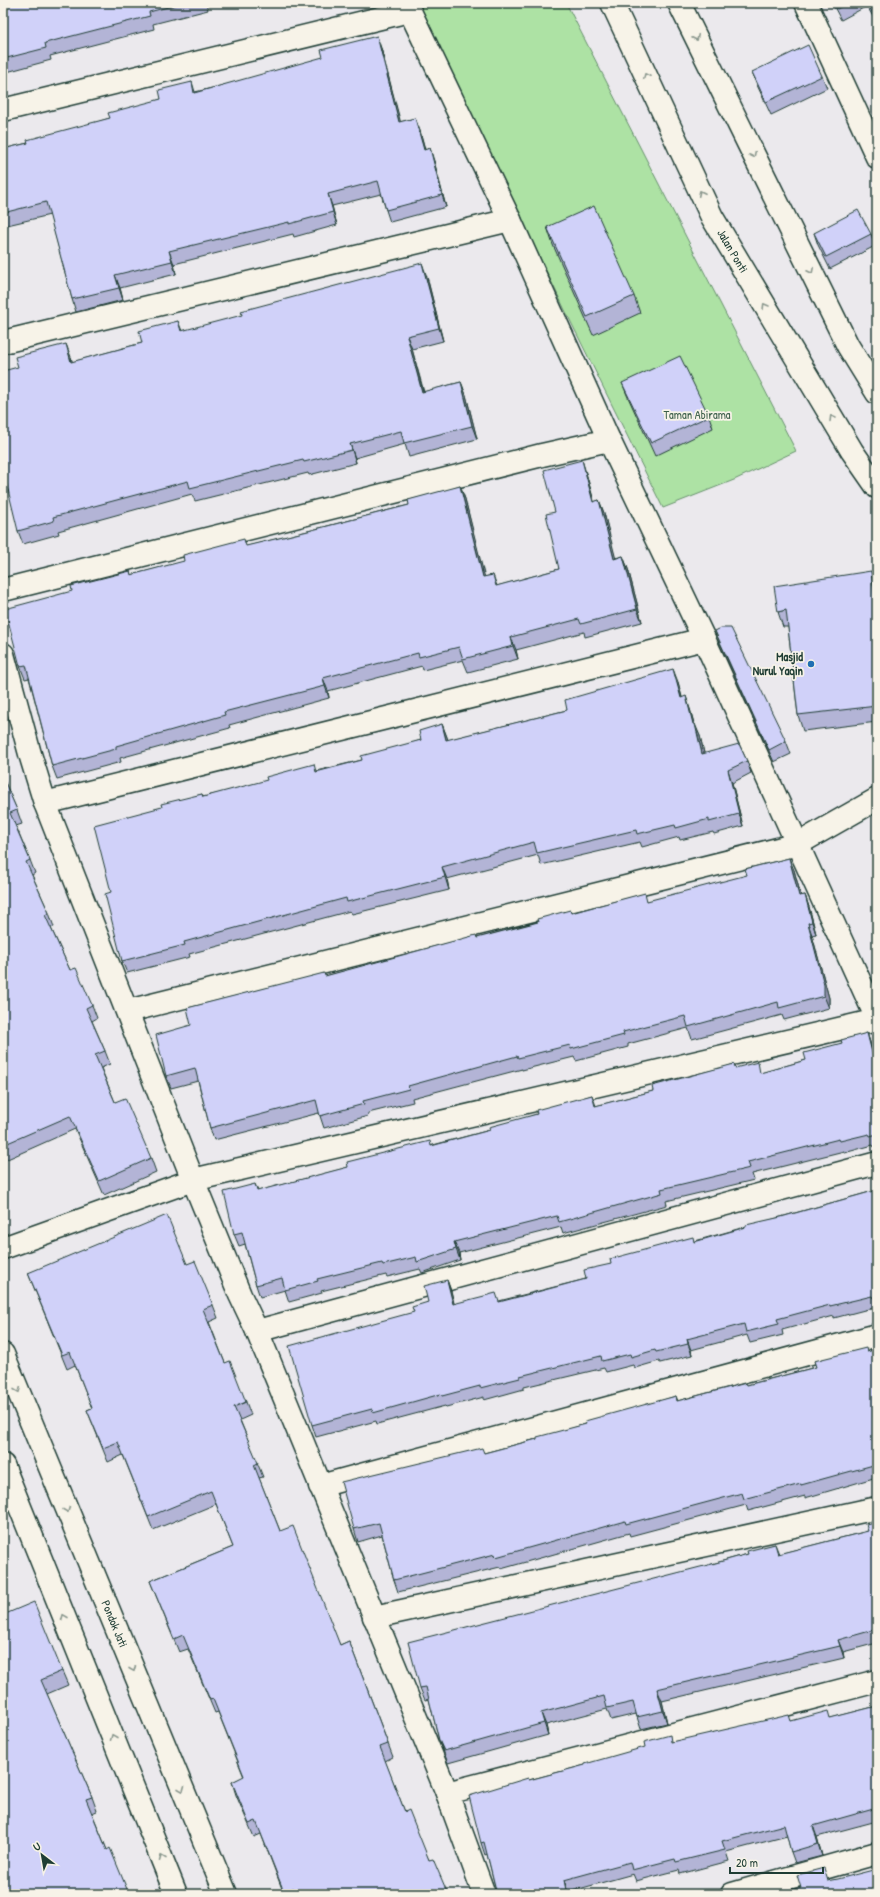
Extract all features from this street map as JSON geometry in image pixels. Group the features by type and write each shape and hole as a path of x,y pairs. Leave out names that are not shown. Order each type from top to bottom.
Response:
{"street":[{"name":"Jalan Ponti","path":"612,3 712,217 852,451 877,487"},
{"path":"679,3 848,346 877,393"},
{"path":"806,3 877,157"},
{"path":"3,110 407,7 510,220 609,440 704,639 877,1019 193,1180 3,1248"},
{"path":"3,342 510,220"},
{"path":"3,590 542,455 609,440"},
{"path":"45,803 704,639"},
{"path":"3,654 45,803 128,1011 193,1180 240,1295 257,1331 447,1793 484,1894"},
{"path":"128,1011 798,844 877,799"},
{"path":"257,1331 877,1163"},
{"path":"320,1486 877,1335"},
{"name":"Pondok Jati","path":"3,1354 226,1894"},
{"path":"3,1466 176,1894"},
{"path":"374,1618 877,1508"},
{"path":"447,1793 877,1681"},
{"path":"732,1894 877,1853"}],"green space":[{"name":"Taman Abirama","path":"418,3 566,3 796,451 734,480 663,508 565,310"}],"building":[{"path":"3,3 183,3 149,12 150,16 45,43 46,48 3,59"},
{"path":"834,3 848,3 837,9"},
{"path":"867,3 877,3 877,21"},
{"path":"377,36 399,122 415,118 424,150 430,148 442,195 386,210 378,181 328,194 333,212 289,224 289,222 169,251 172,261 115,275 119,288 72,299 46,202 3,213 3,149 28,143 27,140 110,118 108,113 161,99 159,90 192,82 194,93 323,57 321,50"},
{"path":"808,45 822,76 766,102 752,72"},
{"path":"594,206 634,296 587,317 547,227"},
{"path":"858,210 871,234 826,257 814,233"},
{"path":"422,263 439,328 407,336 422,392 461,382 472,426 404,443 401,431 350,444 352,450 304,462 303,460 190,488 188,481 53,517 54,521 18,531 3,469 3,371 18,367 15,357 66,344 71,362 142,343 139,331 178,321 181,331 242,315 241,311"},
{"path":"680,356 709,416 651,443 622,383"},
{"path":"582,460 593,502 599,500 614,559 623,556 637,609 581,624 579,619 511,637 513,646 463,659 459,647 419,657 418,653 323,678 325,686 224,712 225,715 116,746 116,749 52,766 26,665 20,666 5,609 72,591 71,586 130,571 131,575 184,561 183,555 244,539 246,546 308,531 409,505 408,500 460,486 483,577 493,575 496,586 559,569 546,514 555,512 544,470"},
{"path":"871,571 877,605 877,706 798,715 786,610 778,612 774,586"},
{"path":"721,628 731,628 786,741 769,750 715,631"},
{"path":"673,669 681,698 686,696 693,724 695,724 702,754 739,744 747,761 728,770 739,814 709,822 709,819 676,828 675,825 637,834 636,830 537,853 534,842 442,867 445,877 347,902 346,898 184,942 185,945 122,961 105,894 111,892 94,825 162,807 161,804 202,794 203,797 267,780 266,777 314,764 316,772 362,760 361,756 421,740 419,731 442,724 446,740 567,710 565,700"},
{"path":"3,778 17,810 10,813 30,860 26,862 49,913 45,915 70,970 76,968 92,1005 86,1008 105,1051 95,1055 115,1102 125,1098 151,1158 99,1181 70,1116 3,1145"},
{"path":"789,858 799,896 805,895 812,922 808,923 824,985 824,996 779,1008 778,1002 688,1027 685,1016 623,1032 624,1035 571,1049 570,1045 518,1058 517,1056 408,1086 409,1089 363,1101 364,1104 320,1116 316,1100 210,1128 195,1068 166,1076 156,1035 191,1025 187,1008 324,973 325,976 476,935 477,938 538,922 537,919 570,910 571,913 645,893 647,901 747,875 745,869"},
{"path":"867,1033 877,1072 877,1134 870,1136 869,1134 840,1141 839,1139 748,1162 750,1168 661,1189 662,1193 559,1222 557,1216 454,1242 456,1249 417,1262 416,1257 383,1265 382,1263 317,1279 318,1281 285,1290 282,1278 256,1285 242,1232 234,1234 224,1192 255,1184 257,1191 348,1167 347,1162 430,1141 431,1146 490,1130 489,1127 537,1114 536,1110 592,1095 595,1106 653,1091 652,1086 734,1064 735,1068 758,1062 760,1073 806,1060 804,1053 842,1043 841,1040"},
{"path":"877,1190 877,1297 873,1298 872,1296 830,1305 777,1319 779,1324 746,1332 744,1324 687,1339 688,1344 656,1352 655,1350 631,1357 630,1354 602,1361 601,1356 520,1376 520,1378 480,1388 480,1386 442,1396 441,1394 373,1413 372,1409 312,1425 289,1346 414,1312 412,1307 428,1302 424,1286 447,1280 453,1304 496,1293 499,1302 586,1279 584,1270 611,1264 610,1259 693,1237 694,1242 746,1227 746,1225 781,1217"},
{"path":"167,1215 187,1264 195,1261 213,1305 203,1309 225,1363 230,1361 246,1402 234,1407 258,1463 254,1465 280,1531 293,1526 340,1645 349,1641 388,1744 380,1747 405,1812 409,1810 429,1860 433,1859 448,1894 295,1894 293,1888 284,1892 256,1821 249,1824 232,1782 244,1776 213,1699 210,1700 183,1635 174,1639 150,1581 233,1547 211,1491 148,1517 118,1442 103,1448 87,1410 92,1408 70,1352 62,1355 28,1273"},
{"path":"866,1348 867,1352 877,1349 877,1464 744,1499 742,1493 626,1524 625,1521 496,1557 495,1554 394,1580 379,1523 354,1529 341,1482 482,1448 484,1453 586,1424 585,1421 676,1396 677,1401 816,1367 814,1361"},
{"path":"877,1522 877,1629 838,1640 840,1646 657,1689 663,1711 637,1717 633,1702 607,1708 604,1696 541,1713 544,1723 444,1751 439,1740 426,1687 420,1688 408,1642 712,1564 748,1554 747,1551 775,1544 778,1554 868,1531 866,1525"},
{"path":"34,1602 62,1671 41,1680 92,1797 86,1799 107,1850 110,1848 129,1894 3,1894 3,1615"},
{"path":"877,1706 877,1808 813,1826 818,1844 791,1852 784,1825 722,1841 725,1850 676,1862 675,1859 632,1870 630,1862 564,1880 566,1890 551,1894 497,1894 484,1842 481,1843 469,1796 528,1778 529,1780 645,1747 644,1742 670,1735 671,1742 789,1715 791,1721 828,1711 830,1718"},
{"path":"824,1868 828,1881 877,1869 877,1894 781,1894 801,1888 797,1875"}],"place":[{"name":"Masjid Nurul Yaqin","path":"811,664"}]}
